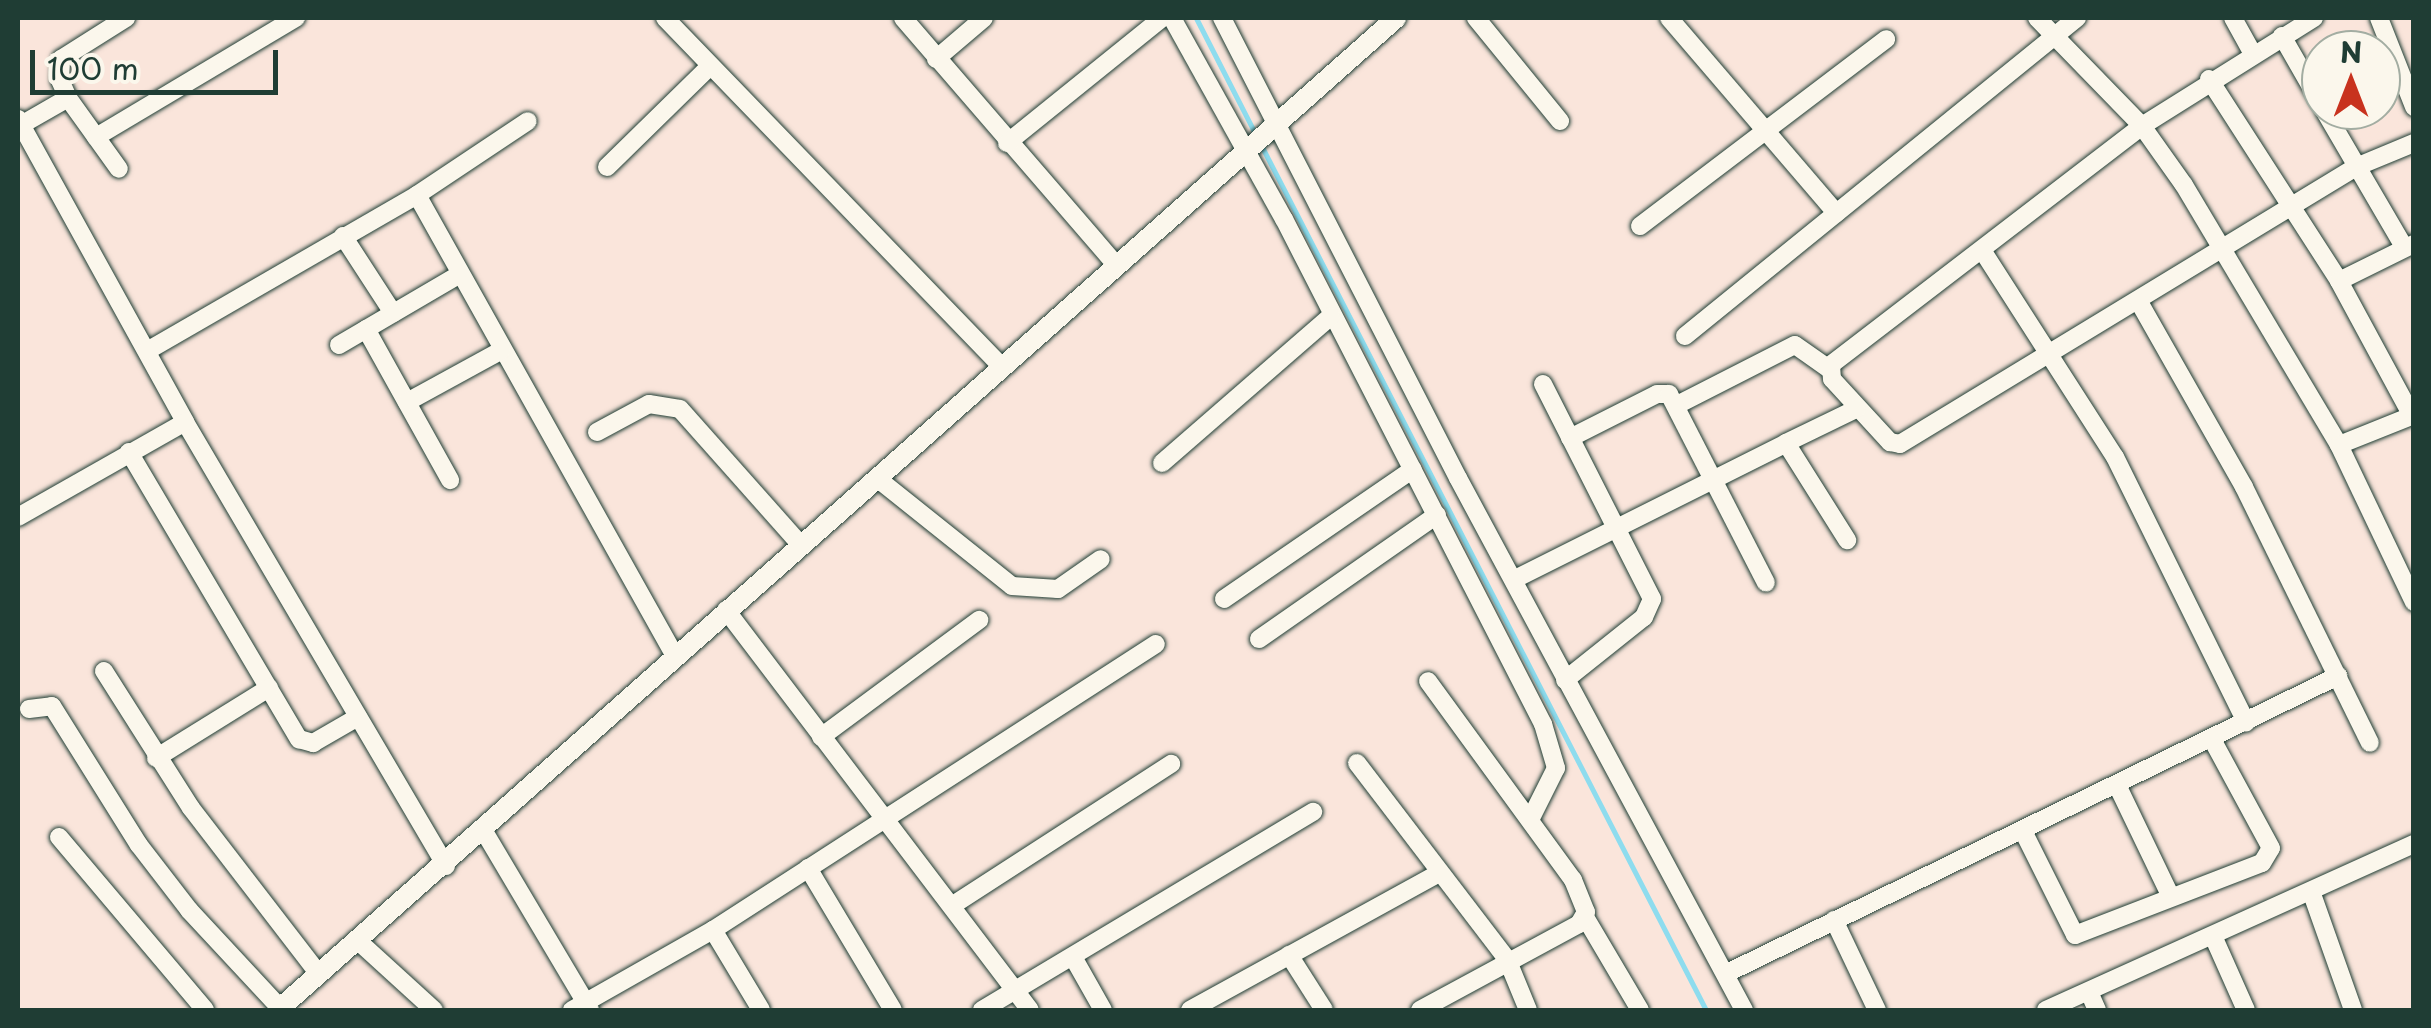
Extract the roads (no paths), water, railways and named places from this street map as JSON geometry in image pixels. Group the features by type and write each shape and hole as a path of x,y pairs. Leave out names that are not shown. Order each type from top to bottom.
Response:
{"main road":[{"path":"279,1009 446,866 482,828 878,479 999,364 1393,19"}],"street":[{"path":"119,169 68,98 60,80 61,59 126,18"},
{"path":"96,137 267,25 296,18"},
{"path":"665,18 999,364"},
{"path":"903,18 1116,265"},
{"path":"936,59 984,18"},
{"path":"1007,143 1162,18"},
{"path":"1172,18 1259,138 1515,580 1564,680 1744,1010"},
{"path":"1222,18 1259,138 1332,316 1438,515 1552,748 1554,780 1530,820"},
{"path":"1476,18 1560,121"},
{"path":"1670,18 1836,213"},
{"path":"2037,18 2142,126 2223,251 2339,445 2414,602"},
{"path":"1685,336 2077,18"},
{"path":"2234,18 2252,52"},
{"path":"1829,369 2142,126 2209,78 2314,18"},
{"path":"2379,18 2414,107"},
{"path":"2282,36 2301,69"},
{"path":"1640,226 1886,38"},
{"path":"607,167 710,66"},
{"path":"2209,78 2339,282 2413,415 2339,445"},
{"path":"68,98 19,122 185,422 446,866"},
{"path":"147,351 417,195 528,121"},
{"path":"2336,130 2409,245 2339,282"},
{"path":"1677,405 1795,345 1829,369 1856,409 1890,442 1900,444 2055,355 2356,167 2414,142"},
{"path":"417,195 675,656"},
{"path":"343,236 393,314"},
{"path":"1982,250 2055,355 2115,457 2246,722"},
{"path":"339,345 460,274"},
{"path":"2139,302 2244,487 2370,743"},
{"path":"1162,463 1332,316"},
{"path":"366,329 450,480"},
{"path":"407,402 502,350"},
{"path":"1543,384 1651,606 1564,680"},
{"path":"1570,438 1657,394 1669,394 1766,584"},
{"path":"598,432 649,404 680,408 800,544"},
{"path":"1515,580 1856,409"},
{"path":"18,517 185,422"},
{"path":"1786,443 1846,540"},
{"path":"129,452 269,688 306,743 358,717"},
{"path":"1224,599 1413,470"},
{"path":"878,479 1012,586 1058,589 1101,558"},
{"path":"1259,639 1438,515"},
{"path":"726,610 1030,1010"},
{"path":"821,737 979,620"},
{"path":"482,828 582,1008 714,930 1156,644"},
{"path":"104,671 156,758 320,974"},
{"path":"1724,974 2118,788 2338,676"},
{"path":"1428,681 1582,893 1586,917 1640,1010"},
{"path":"156,758 269,688"},
{"path":"29,709 52,706 149,858 279,1009"},
{"path":"2024,833 2075,935 2262,863 2272,852 2212,741"},
{"path":"1357,763 1438,874 1507,958 1528,1010"},
{"path":"952,904 1172,764"},
{"path":"2118,788 2171,897"},
{"path":"982,1010 1314,812"},
{"path":"58,837 205,1010"},
{"path":"2046,1010 2312,894 2414,844"},
{"path":"808,868 893,1010"},
{"path":"1190,1010 1438,874"},
{"path":"2312,894 2352,1010"},
{"path":"1420,1010 1586,917"},
{"path":"1834,920 1877,1010"},
{"path":"714,930 761,1010"},
{"path":"2213,936 2246,1010"},
{"path":"357,940 434,1010"},
{"path":"1289,955 1324,1010"},
{"path":"1073,958 1104,1010"},
{"path":"2089,992 2097,1010"}],"waterway":[{"path":"1196,18 1256,135"},
{"path":"1261,145 1706,1010"}]}
